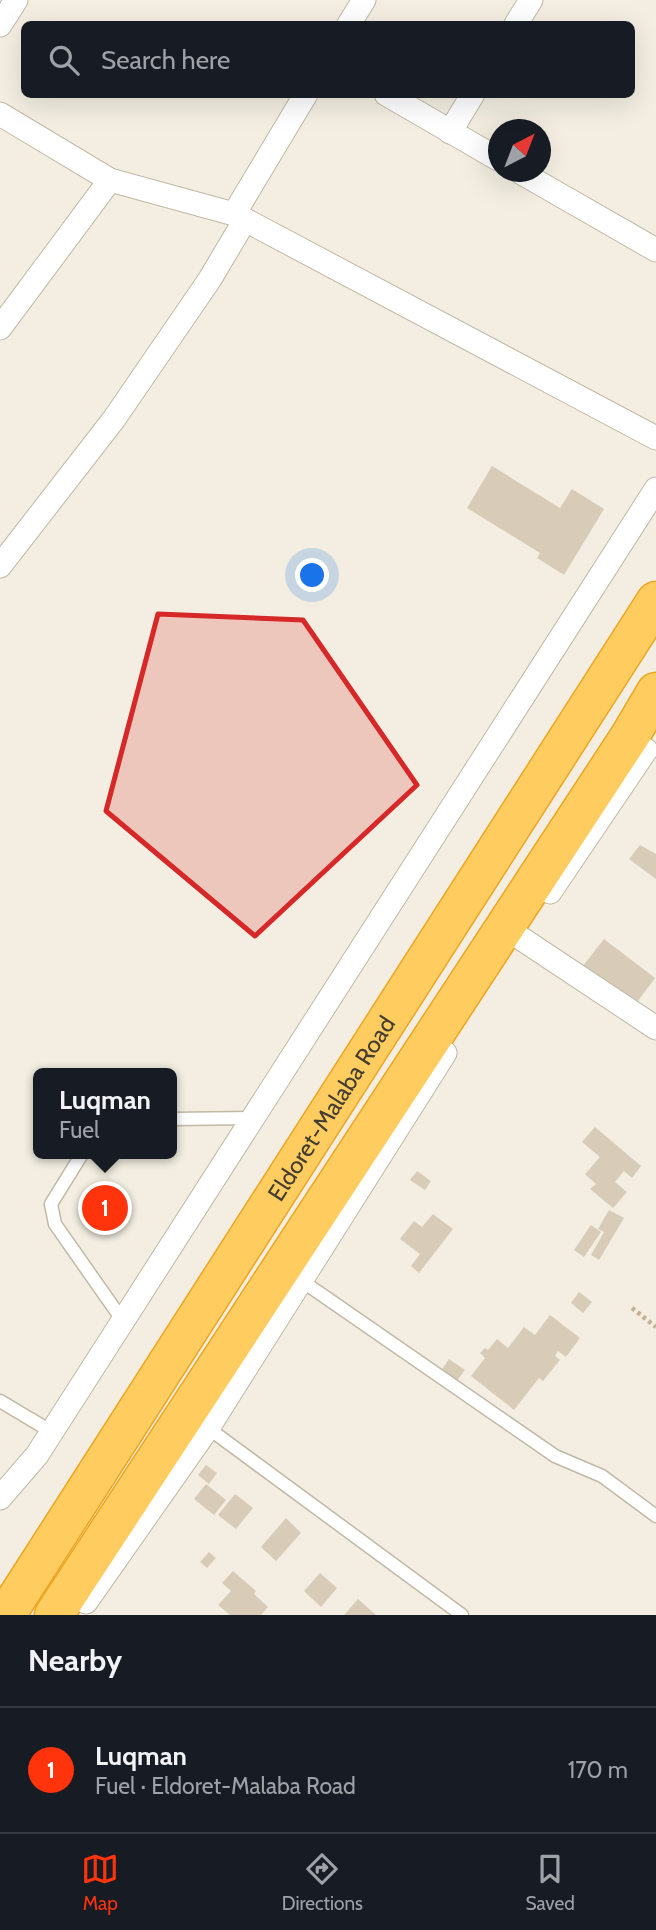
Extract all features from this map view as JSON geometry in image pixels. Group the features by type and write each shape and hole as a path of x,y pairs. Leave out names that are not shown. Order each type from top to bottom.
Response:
{"highway":[{"name":"Eldoret-Malaba Road","path":"6,1615 656,601"},
{"name":"Eldoret-Malaba Road","path":"70,1608 644,748 656,692"}],"street":[{"path":"0,25 16,0"},
{"path":"351,21 364,0"},
{"path":"518,21 531,0"},
{"path":"0,566 114,419 209,279 239,217 304,98"},
{"path":"393,98 488,153"},
{"path":"450,132 471,98"},
{"path":"0,114 110,180 239,217 656,438"},
{"path":"0,328 110,180"},
{"path":"537,182 656,250"},
{"path":"0,1498 37,1455 52,1432 656,489"},
{"path":"70,1608 208,1428 519,937 644,748"},
{"path":"519,937 656,1028"}],"lane":[{"path":"177,1119 253,1118"},
{"path":"79,1159 51,1204 52,1213 55,1224 123,1321"},
{"path":"302,1281 555,1456 602,1475 656,1516"},
{"path":"0,1401 52,1432"},
{"path":"208,1428 462,1615"}],"path":[{"path":"632,1308 656,1326"}],"highlighted area":[{"path":"158,614 303,620 417,785 255,936 106,811"}],"building":[{"path":"492,466 560,508 572,489 604,509 564,575 537,558 540,553 467,508"},
{"path":"640,845 656,854 656,879 629,859"},
{"path":"604,939 655,978 635,1005 583,966"},
{"path":"595,1127 641,1166 632,1178 624,1171 615,1182 627,1192 613,1208 590,1189 596,1184 585,1174 600,1157 582,1142"},
{"path":"417,1171 431,1181 425,1190 410,1180"},
{"path":"609,1210 624,1218 599,1260 591,1255 604,1232 598,1229"},
{"path":"433,1214 453,1229 419,1273 411,1266 420,1254 400,1239 414,1221 422,1227"},
{"path":"591,1225 601,1232 584,1257 574,1250"},
{"path":"579,1292 592,1302 583,1313 571,1303"},
{"path":"550,1315 580,1338 566,1357 558,1351 555,1356 560,1360 543,1381 539,1378 514,1410 471,1376 485,1358 480,1353 485,1348 488,1350 497,1339 508,1348 524,1327 535,1335"},
{"path":"449,1359 465,1370 456,1382 441,1371"},
{"path":"206,1465 217,1473 209,1484 198,1475"},
{"path":"206,1484 226,1500 214,1515 194,1499"},
{"path":"235,1494 253,1508 236,1529 218,1515"},
{"path":"286,1518 301,1533 276,1561 261,1547"},
{"path":"209,1552 216,1558 207,1568 200,1562"},
{"path":"233,1571 256,1591 254,1594 268,1607 261,1615 230,1615 218,1605 231,1591 222,1583"},
{"path":"320,1573 337,1588 321,1607 304,1591"},
{"path":"358,1599 376,1615 344,1615"}],"place":[{"name":"Luqman","path":"105,1208"}]}
